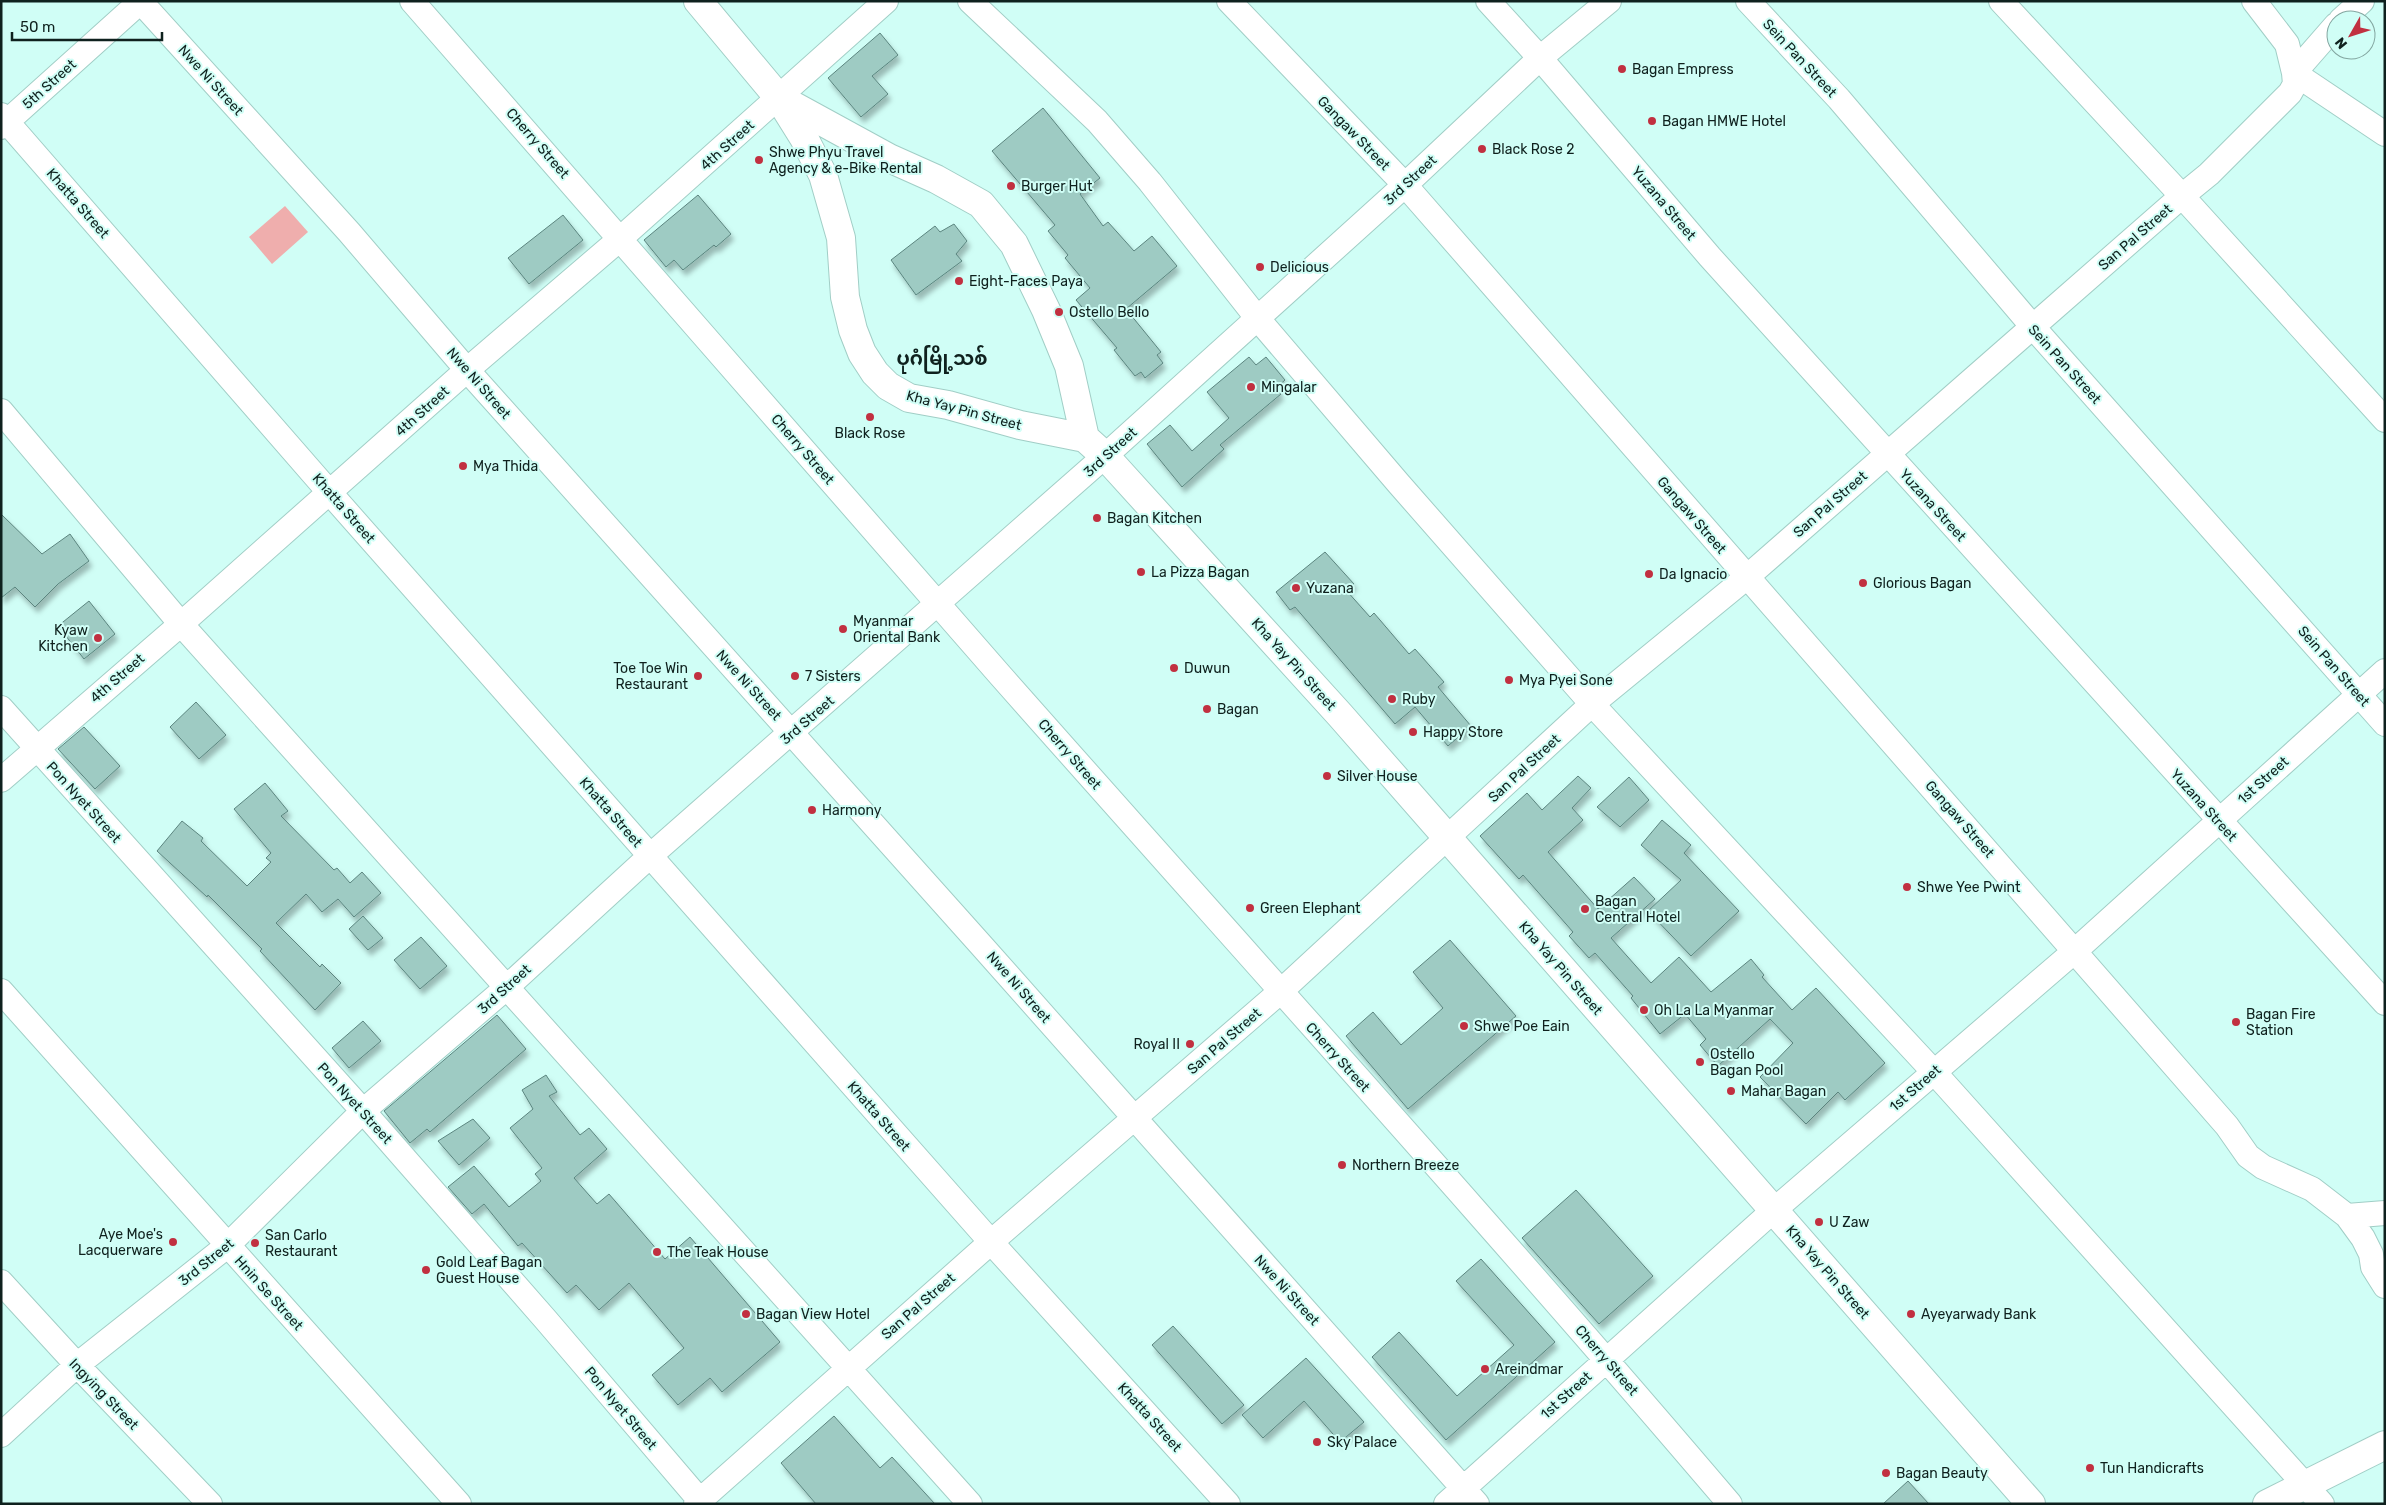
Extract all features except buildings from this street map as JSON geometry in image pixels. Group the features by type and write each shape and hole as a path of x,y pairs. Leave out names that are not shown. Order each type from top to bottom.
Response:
{"street":[{"name":"5th Street","path":"3,121 141,1"},
{"name":"Nwe Ni Street","path":"141,1 349,232 467,370 1470,1496"},
{"name":"Cherry Street","path":"412,1 621,238 938,604 1607,1359 1730,1504"},
{"name":"Kha Yay Pin Street","path":"698,1 780,98 823,175 841,238 845,297 853,330 862,353 875,373 888,386 910,398 948,405 1020,425 1085,438 1105,456 1340,715 2031,1504"},
{"name":"4th Street","path":"1,780 330,493 467,370 621,238 780,98 886,1"},
{"path":"970,1 1097,121 1150,182 1258,319 1406,492 1592,704 1934,1072 2313,1494"},
{"name":"Gangaw Street","path":"1228,1 1405,185 1746,577 2076,950 2227,1126 2248,1156 2263,1167 2312,1189 2347,1216 2363,1238 2371,1254 2373,1268 2385,1286"},
{"name":"Yuzana Street","path":"1488,1 1540,58 1710,256 1887,454 2385,1003"},
{"name":"3rd Street","path":"1,1435 77,1365 227,1246 363,1111 506,988 650,856 792,734 1105,456 1405,185 1540,58 1609,1"},
{"name":"Sein Pan Street","path":"1748,1 1845,106 2033,327 2385,724"},
{"path":"2001,1 2182,196 2385,420"},
{"path":"2254,1 2286,44 2294,73 2385,134"},
{"name":"San Pal Street","path":"700,1503 847,1368 1280,992 1448,839 1592,704 1746,577 2182,196 2210,174 2285,99 2296,84 2294,73 2326,36"},
{"name":"Kha Yay Pin Street","path":"780,98 889,158 936,179 981,204 1014,244 1046,310 1069,366 1085,438"},
{"name":"Khatta Street","path":"3,121 991,1242 1228,1504"},
{"path":"1,411 181,624 970,1504"},
{"name":"1st Street","path":"1446,1504 1470,1496 1607,1359 1774,1210 2076,950 2385,671"},
{"name":"Pon Nyet Street","path":"1,708 363,1111 546,1320 700,1503"},
{"name":"Hnin Se Street","path":"1,991 459,1504"},
{"path":"2347,1216 2385,1213"},
{"name":"Ingying Street","path":"1,1282 77,1365 210,1504"},
{"path":"2267,1504 2313,1494 2385,1445"}],"shaded area":[{"path":"285,206 308,232 272,264 249,237"}],"place":[{"name":"Bagan Empress","path":"1622,69"},
{"name":"Bagan HMWE Hotel","path":"1652,121"},
{"name":"Black Rose 2","path":"1482,149"},
{"name":"Shwe Phyu Travel Agency & e-Bike Rental","path":"759,160"},
{"name":"Burger Hut","path":"1011,186"},
{"name":"Delicious","path":"1260,267"},
{"name":"Eight-Faces Paya","path":"959,281"},
{"name":"Ostello Bello","path":"1059,312"},
{"name":"Mingalar","path":"1251,387"},
{"name":"Black Rose","path":"870,417"},
{"name":"Mya Thida","path":"463,466"},
{"name":"Bagan Kitchen","path":"1097,518"},
{"name":"La Pizza Bagan","path":"1141,572"},
{"name":"Da Ignacio","path":"1649,574"},
{"name":"Glorious Bagan","path":"1863,583"},
{"name":"Yuzana","path":"1296,588"},
{"name":"Myanmar Oriental Bank","path":"843,629"},
{"name":"Kyaw Kitchen","path":"98,638"},
{"name":"Duwun","path":"1174,668"},
{"name":"Toe Toe Win Restaurant","path":"698,676"},
{"name":"7 Sisters","path":"795,676"},
{"name":"Mya Pyei Sone","path":"1509,680"},
{"name":"Ruby","path":"1392,699"},
{"name":"Bagan","path":"1207,709"},
{"name":"Happy Store","path":"1413,732"},
{"name":"Silver House","path":"1327,776"},
{"name":"Harmony","path":"812,810"},
{"name":"Shwe Yee Pwint","path":"1907,887"},
{"name":"Green Elephant","path":"1250,908"},
{"name":"Bagan Central Hotel","path":"1585,909"},
{"name":"Oh La La Myanmar","path":"1644,1010"},
{"name":"Bagan Fire Station","path":"2236,1022"},
{"name":"Shwe Poe Eain","path":"1464,1026"},
{"name":"Royal II","path":"1190,1044"},
{"name":"Ostello Bagan Pool","path":"1700,1062"},
{"name":"Mahar Bagan","path":"1731,1091"},
{"name":"Northern Breeze","path":"1342,1165"},
{"name":"U Zaw","path":"1819,1222"},
{"name":"Aye Moe's Lacquerware","path":"173,1242"},
{"name":"San Carlo Restaurant","path":"255,1243"},
{"name":"The Teak House","path":"657,1252"},
{"name":"Gold Leaf Bagan Guest House","path":"426,1270"},
{"name":"Bagan View Hotel","path":"746,1314"},
{"name":"Ayeyarwady Bank","path":"1911,1314"},
{"name":"Areindmar","path":"1485,1369"},
{"name":"Sky Palace","path":"1317,1442"},
{"name":"Tun Handicrafts","path":"2090,1468"},
{"name":"Bagan Beauty","path":"1886,1473"}],"district":[{"name":"ပုဂံမြို့သစ်","path":"942,358"}]}
